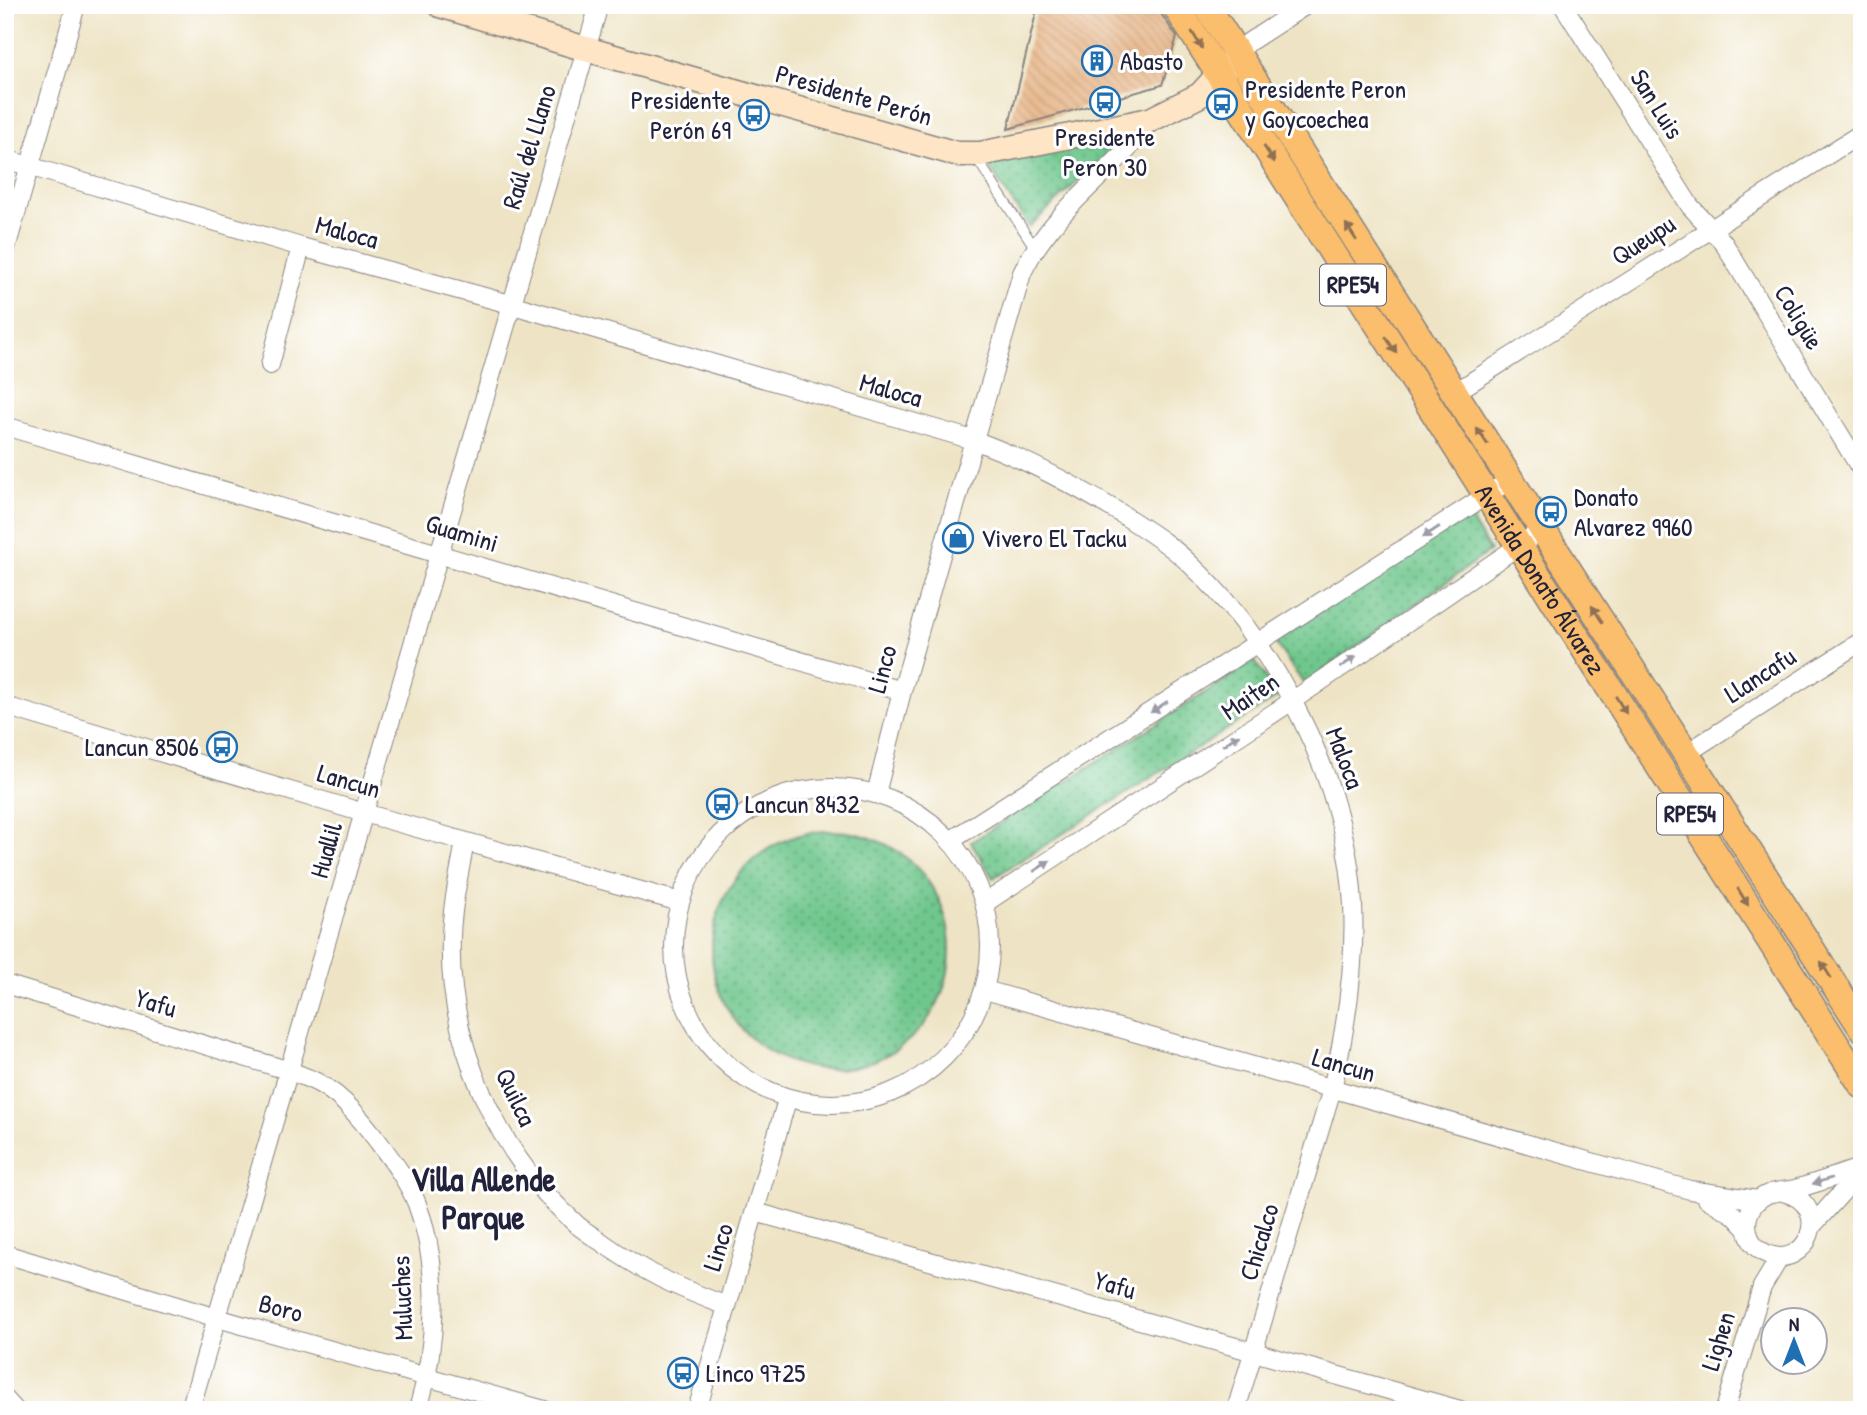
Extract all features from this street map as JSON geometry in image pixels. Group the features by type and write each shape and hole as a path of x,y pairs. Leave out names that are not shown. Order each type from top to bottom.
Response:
{"main road":[{"name":"Presidente Perón","path":"440,5 957,154 974,155 1150,120 1200,95 1237,54"},
{"name":"RPE54","path":"1175,5 1219,76"},
{"name":"RPE54","path":"1206,5 1237,54"},
{"name":"Avenida Donato Álvarez","path":"1237,54 1862,1028"},
{"name":"Avenida Donato Álvarez","path":"1219,76 1862,1085"}],"street":[{"path":"5,252 76,5"},
{"name":"Raúl del Llano","path":"510,304 599,5"},
{"path":"1237,54 1249,42 1306,5"},
{"name":"San Luis","path":"1563,5 1690,206 1710,228"},
{"name":"Linco","path":"876,794 902,691 1022,273 1049,229 1132,144 1150,120"},
{"name":"Queupu","path":"1454,393 1862,133"},
{"name":"Maloca","path":"5,159 974,440 1012,454 1056,476 1160,539 1210,583 1258,644 1292,701 1321,763 1340,820 1349,864 1353,906 1352,959 1348,1011 1332,1089"},
{"name":"Coligüe","path":"1710,228 1723,242 1862,471"},
{"path":"270,365 301,247"},
{"name":"Huallil","path":"190,1410 510,304"},
{"name":"Guamini","path":"5,426 902,691"},
{"name":"Maiten","path":"950,841 1510,480"},
{"name":"Maiten","path":"985,903 1292,701 1543,529"},
{"name":"Llancafu","path":"1687,753 1862,641"},
{"name":"Lancun","path":"5,706 364,813 680,902"},
{"path":"843,789 876,794 905,806 929,822 950,841 971,870 985,903 990,932 990,961 985,989 969,1027 944,1059 912,1083 874,1099 834,1104 787,1100 754,1084 720,1058 695,1025 678,986 674,944 680,902 694,870 715,841 741,817 773,800 807,790 843,789"},
{"name":"Quilca","path":"465,842 453,904 450,940 453,993 462,1036 479,1088 497,1125 530,1176 574,1223 640,1268 674,1286 727,1306"},
{"name":"Yafu","path":"5,984 290,1071"},
{"name":"Lancun","path":"985,989 1690,1190 1758,1200 1765,1195 1862,1169"},
{"name":"Muluches","path":"290,1071 320,1084 346,1104 396,1165 416,1203 429,1250 433,1298 428,1376 418,1410"},
{"name":"Chicalco","path":"1236,1410 1332,1089"},
{"name":"Linco","path":"697,1410 787,1100"},
{"name":"Lancun","path":"1690,1190 1734,1215 1761,1251 1780,1257 1790,1255 1805,1244 1812,1226 1862,1169"},
{"path":"1783,1192 1801,1199 1807,1207 1812,1226"},
{"path":"1750,1237 1747,1219 1758,1200"},
{"name":"Yafu","path":"755,1212 1460,1410"},
{"name":"Lighen","path":"1750,1237 1760,1268 1762,1287"},
{"name":"Boro","path":"5,1254 217,1318 544,1410"},
{"name":"Lighen","path":"1725,1410 1762,1287 1780,1257"},
{"path":"5,1399 15,1410"}],"lane":[{"path":"974,155 1035,248"}],"green space":[{"path":"1130,133 1029,227 980,154"},
{"path":"1469,516 1490,551 1304,684 1274,641"},
{"path":"1255,661 1278,697 993,878 971,842"},
{"path":"819,831 843,831 866,836 887,845 907,858 923,874 945,915 950,950 948,973 941,996 923,1026 907,1042 866,1064 843,1069 819,1069 796,1064 775,1055 755,1042 739,1026 717,985 712,962 712,938 717,915 726,894 739,874 755,858 796,836"}],"building":[{"name":"Abasto","path":"1038,5 1155,5 1177,37 1162,85 1008,129"}],"place":[{"name":"Abasto","path":"1097,61"},
{"name":"Presidente Peron 30","path":"1105,102"},
{"name":"Presidente Peron y Goycoechea","path":"1222,104"},
{"name":"Presidente Perón 69","path":"754,115"},
{"name":"Donato Alvarez 9960","path":"1551,512"},
{"name":"Vivero El Tacku","path":"958,538"},
{"name":"Lancun 8506","path":"222,747"},
{"name":"Lancun 8432","path":"722,804"},
{"name":"Linco 9725","path":"683,1373"}],"district":[{"name":"Villa Allende Parque","path":"483,1198"}]}
